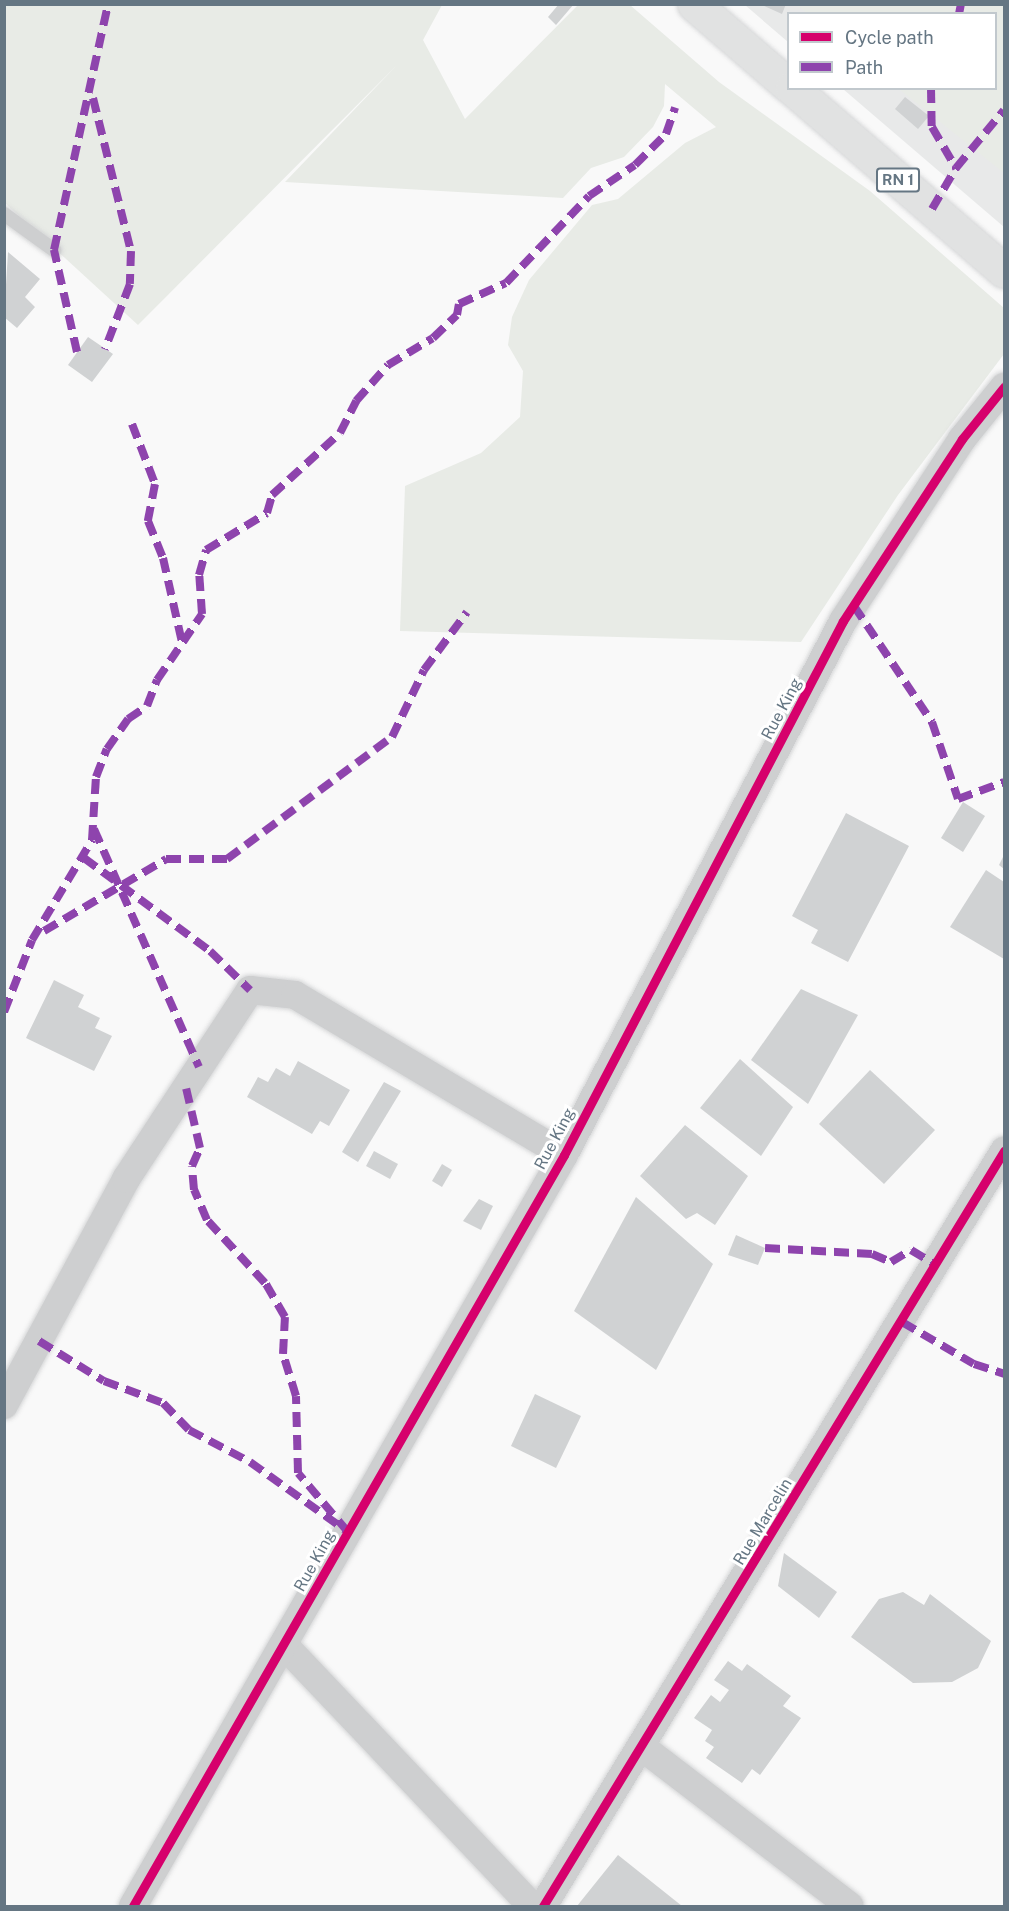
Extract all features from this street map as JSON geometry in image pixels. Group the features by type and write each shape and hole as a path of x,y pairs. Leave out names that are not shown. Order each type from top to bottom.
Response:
{"main road":[{"path":"694,4 787,83"},
{"name":"RN 1","path":"794,90 1005,271"}],"street":[{"name":"Rue King","path":"133,1906 285,1646 564,1155 843,621 962,439 1005,387"},
{"path":"4,1405 145,1147 250,990 295,995 564,1155"},
{"name":"Rue Marcelin","path":"543,1906 643,1748 1005,1151"},
{"path":"285,1646 532,1906"},
{"path":"643,1748 850,1906"}],"lane":[{"path":"4,214 54,250"}],"shaded area":[{"path":"4,5 442,5 423,40 465,119 578,5 630,5 719,82 870,191 1004,308 1004,354 898,495 801,642 400,631 405,486 481,453 520,417 523,371 508,345 512,317 529,280 592,205 618,199 685,143 716,127 665,84 664,106 653,127 624,157 591,168 563,198 285,182 397,65 138,325 5,203"},
{"path":"745,5 1004,5 1004,227 844,90 997,90 997,12 787,12 787,41"},
{"path":"797,5 1004,5 1004,173 900,90 997,90 997,12 806,12"}],"building":[{"path":"559,4 574,4 556,25 548,17"},
{"path":"760,4 786,4 782,14"},
{"path":"905,97 929,116 918,129 895,109"},
{"path":"8,252 40,279 25,297 35,307 17,328 4,317"},
{"path":"88,337 113,354 92,382 68,365"},
{"path":"963,802 985,816 963,852 941,838"},
{"path":"846,813 909,846 848,962 811,943 818,930 792,916"},
{"path":"1004,855 1004,869 999,865"},
{"path":"986,870 1004,882 1004,959 950,927"},
{"path":"54,980 84,995 78,1007 100,1018 95,1028 112,1036 94,1071 26,1038"},
{"path":"801,989 858,1015 808,1104 751,1060"},
{"path":"740,1059 793,1107 761,1156 700,1108"},
{"path":"298,1061 350,1090 329,1126 320,1121 312,1134 247,1097 258,1077 268,1082 276,1068 290,1076"},
{"path":"870,1070 935,1130 884,1184 819,1124"},
{"path":"384,1082 401,1091 358,1162 342,1152"},
{"path":"685,1125 748,1176 715,1225 697,1213 686,1219 640,1176"},
{"path":"374,1151 398,1164 390,1179 366,1166"},
{"path":"442,1164 452,1170 442,1187 432,1181"},
{"path":"636,1197 713,1264 656,1370 574,1311"},
{"path":"479,1199 493,1206 481,1230 463,1221"},
{"path":"736,1235 765,1248 758,1265 728,1255"},
{"path":"535,1394 581,1416 556,1468 511,1446"},
{"path":"784,1553 837,1592 819,1618 778,1586"},
{"path":"903,1592 924,1605 930,1594 991,1641 978,1668 952,1682 913,1683 851,1637 879,1599"},
{"path":"728,1661 742,1671 747,1664 791,1696 783,1706 801,1718 760,1775 752,1769 742,1783 706,1758 714,1747 705,1741 712,1730 694,1718 711,1695 720,1702 729,1690 714,1680"},
{"path":"618,1855 682,1906 577,1906"}],"marked path":[{"path":"77,352 54,250 108,4"},
{"path":"959,12 961,4"},
{"path":"931,90 932,127 956,168"},
{"path":"93,98 131,251 130,284 105,349"},
{"path":"4,1012 32,940 92,840 96,777 107,749 128,719 147,706 157,680 202,614 199,575 206,550 267,513 272,495 340,433 356,401 388,365 433,338 457,315 459,304 506,283 589,196 635,165 666,134 675,108"},
{"path":"932,209 956,168 1004,110"},
{"path":"132,424 155,484 148,521 163,558 182,642"},
{"path":"854,606 932,722 958,799 1004,782"},
{"path":"44,931 166,859 227,859 392,737 424,670 467,612"},
{"path":"94,829 199,1067"},
{"path":"84,858 210,951 250,990"},
{"path":"39,1341 104,1381 163,1403 189,1430 250,1462 348,1532 298,1473 296,1396 283,1354 285,1317 265,1283 207,1220 194,1190 192,1166 200,1148 186,1088"},
{"path":"765,1248 872,1254 891,1262 911,1250 936,1265"},
{"path":"902,1322 974,1364 1004,1374"}],"cycle path":[{"path":"133,1906 564,1155 843,621 962,439 1004,387"},
{"path":"543,1906 1004,1151"}]}
